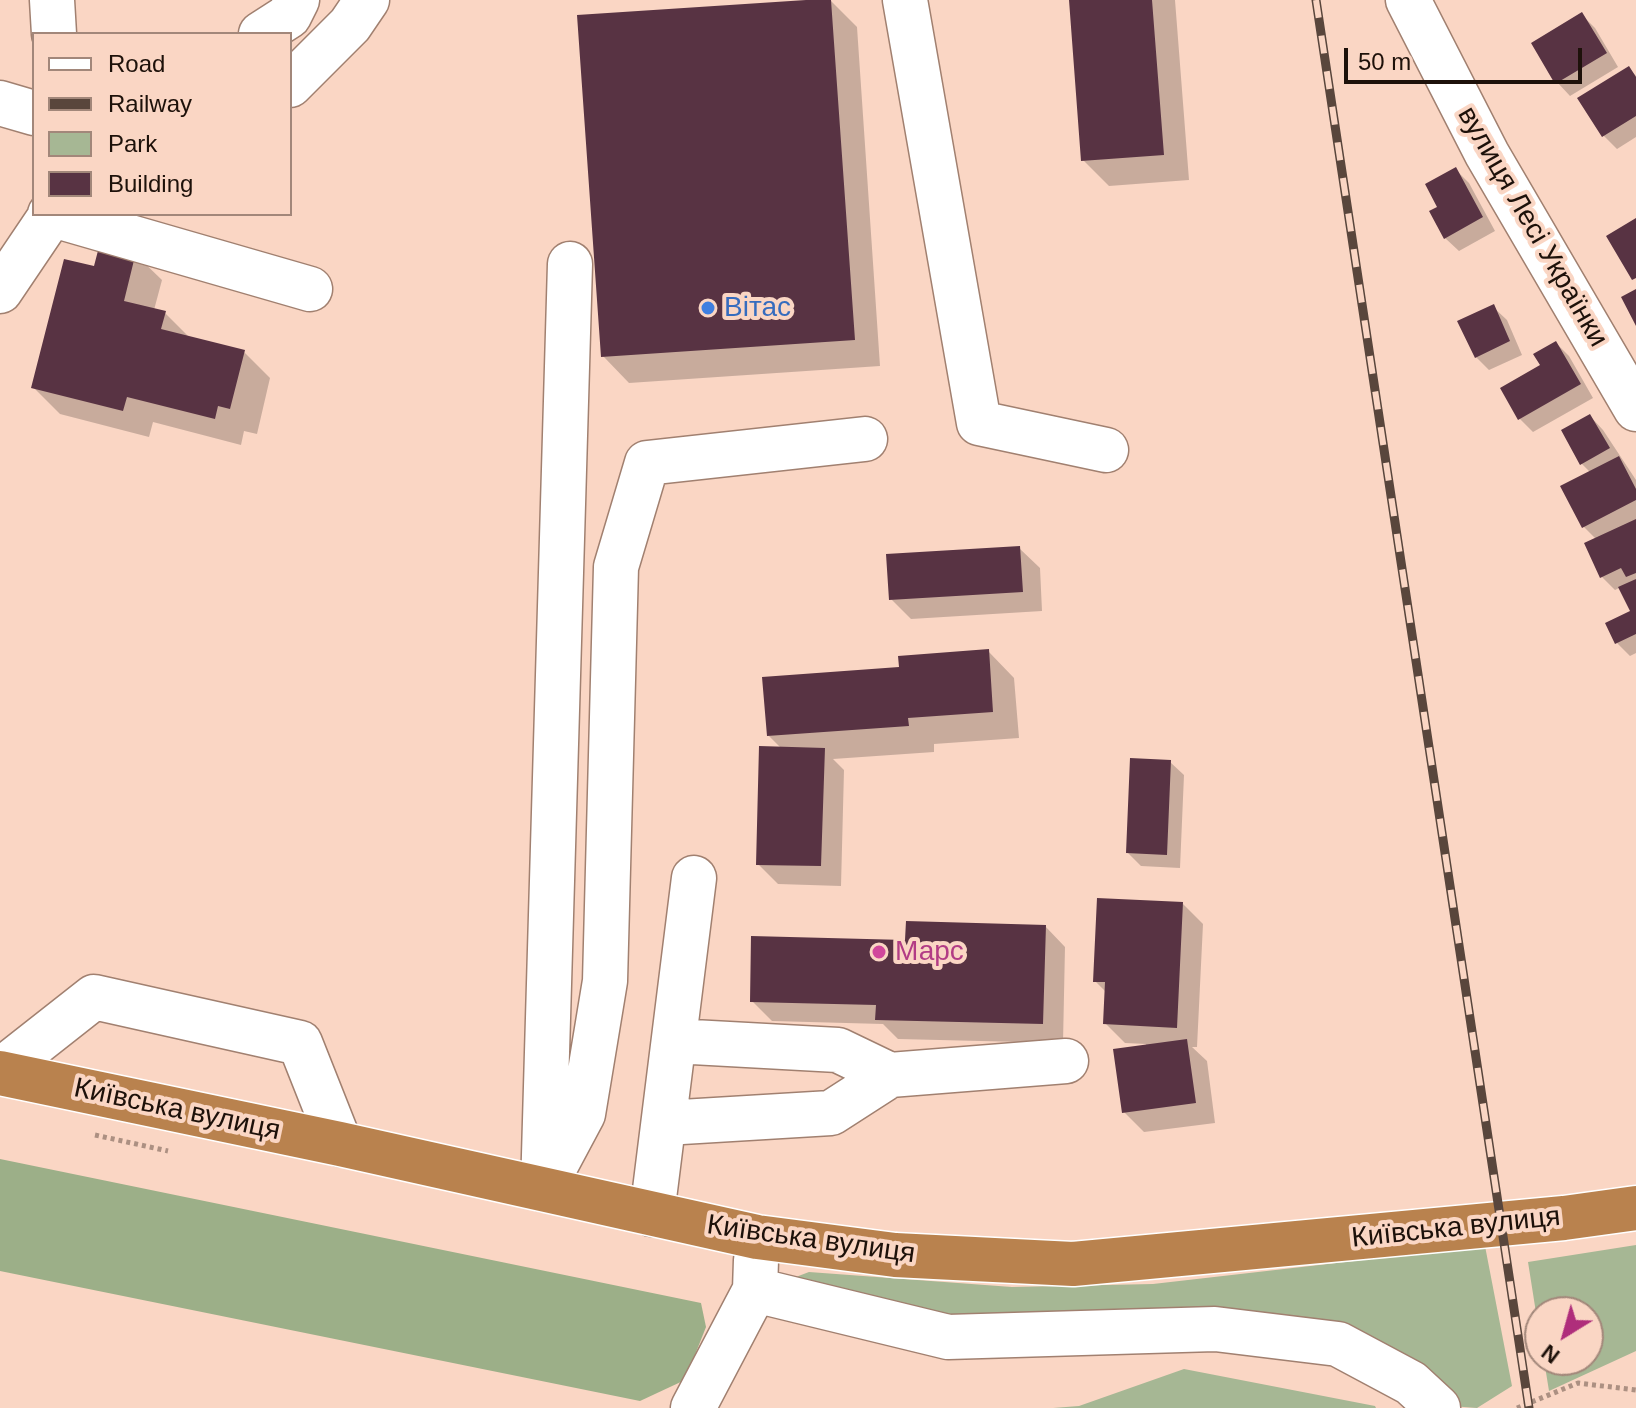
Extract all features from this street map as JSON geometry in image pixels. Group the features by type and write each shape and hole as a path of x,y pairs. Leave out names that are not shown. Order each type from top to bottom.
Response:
{"highway":[{"name":"Київська вулиця","path":"0,1072 757,1237 895,1255 1073,1264 1564,1218 1636,1208"}],"street":[{"path":"52,0 54,32"},
{"path":"264,32 289,16 297,0"},
{"path":"292,83 350,25 367,0"},
{"path":"905,0 979,423 1106,450"},
{"name":"вулиця Лесі Українки","path":"1408,0 1487,154 1636,409"},
{"path":"0,103 32,112"},
{"path":"0,291 50,216"},
{"path":"58,216 310,289"},
{"path":"543,1189 570,264"},
{"path":"543,1189 583,1114 605,981 616,567 647,463 865,439"},
{"path":"652,1214 694,878"},
{"path":"0,1072 94,997 300,1043 340,1144"},
{"path":"674,1041 838,1050 890,1075"},
{"path":"665,1123 831,1113 890,1075 1066,1061"},
{"path":"693,1408 755,1290 757,1237"},
{"path":"755,1290 948,1337 1215,1329 1338,1344 1411,1383 1438,1408"}],"path":[{"path":"1517,1408 1578,1383 1636,1390"}],"green space":[{"path":"0,1159 701,1303 706,1327 685,1380 640,1401 0,1271"},
{"path":"1636,1245 1636,1351 1604,1366 1604,1296 1533,1296 1528,1262"},
{"path":"1485,1246 1512,1386 1477,1408 1451,1406 1423,1371 1400,1352 1343,1332 922,1316 788,1280 809,1272 1012,1287 1153,1284"},
{"path":"1184,1369 1376,1408 1053,1408 1079,1406"},
{"path":"1547,1376 1582,1376 1549,1391"}],"building":[{"path":"831,0 855,340 601,357 577,15"},
{"path":"1069,0 1152,0 1164,155 1081,161"},
{"path":"1582,12 1607,53 1555,84 1531,43"},
{"path":"1629,66 1636,77 1636,116 1602,137 1577,98"},
{"path":"1456,167 1483,217 1444,239 1429,211 1437,207 1425,184"},
{"path":"1636,218 1636,278 1632,280 1606,236"},
{"path":"100,243 136,252 124,301 166,311 161,329 245,350 230,409 218,406 215,419 127,397 123,411 31,388 64,259 94,266"},
{"path":"1636,289 1636,326 1621,297"},
{"path":"1494,304 1510,341 1475,358 1457,321"},
{"path":"1556,341 1581,384 1518,420 1500,388 1540,365 1533,354"},
{"path":"1590,414 1610,448 1580,465 1561,430"},
{"path":"1619,456 1636,489 1636,500 1582,528 1560,486"},
{"path":"1636,519 1636,573 1626,577 1621,568 1600,578 1584,543"},
{"path":"1020,546 1023,592 889,600 886,554"},
{"path":"1636,579 1636,634 1615,644 1605,623 1630,611 1618,587"},
{"path":"989,649 993,712 908,718 909,726 767,736 762,677 899,667 898,656"},
{"path":"759,746 825,748 821,866 756,865"},
{"path":"1130,758 1171,760 1167,855 1126,853"},
{"path":"1097,898 1183,902 1177,1028 1103,1024 1105,982 1093,982"},
{"path":"906,921 1046,925 1043,1024 875,1020 876,1005 750,1002 751,936 905,940"},
{"path":"1187,1039 1196,1103 1122,1113 1113,1049"}],"railway":[{"path":"1316,0 1529,1408"}],"place":[{"name":"Вітас","path":"708,308"},
{"name":"Марс","path":"879,952"}]}
